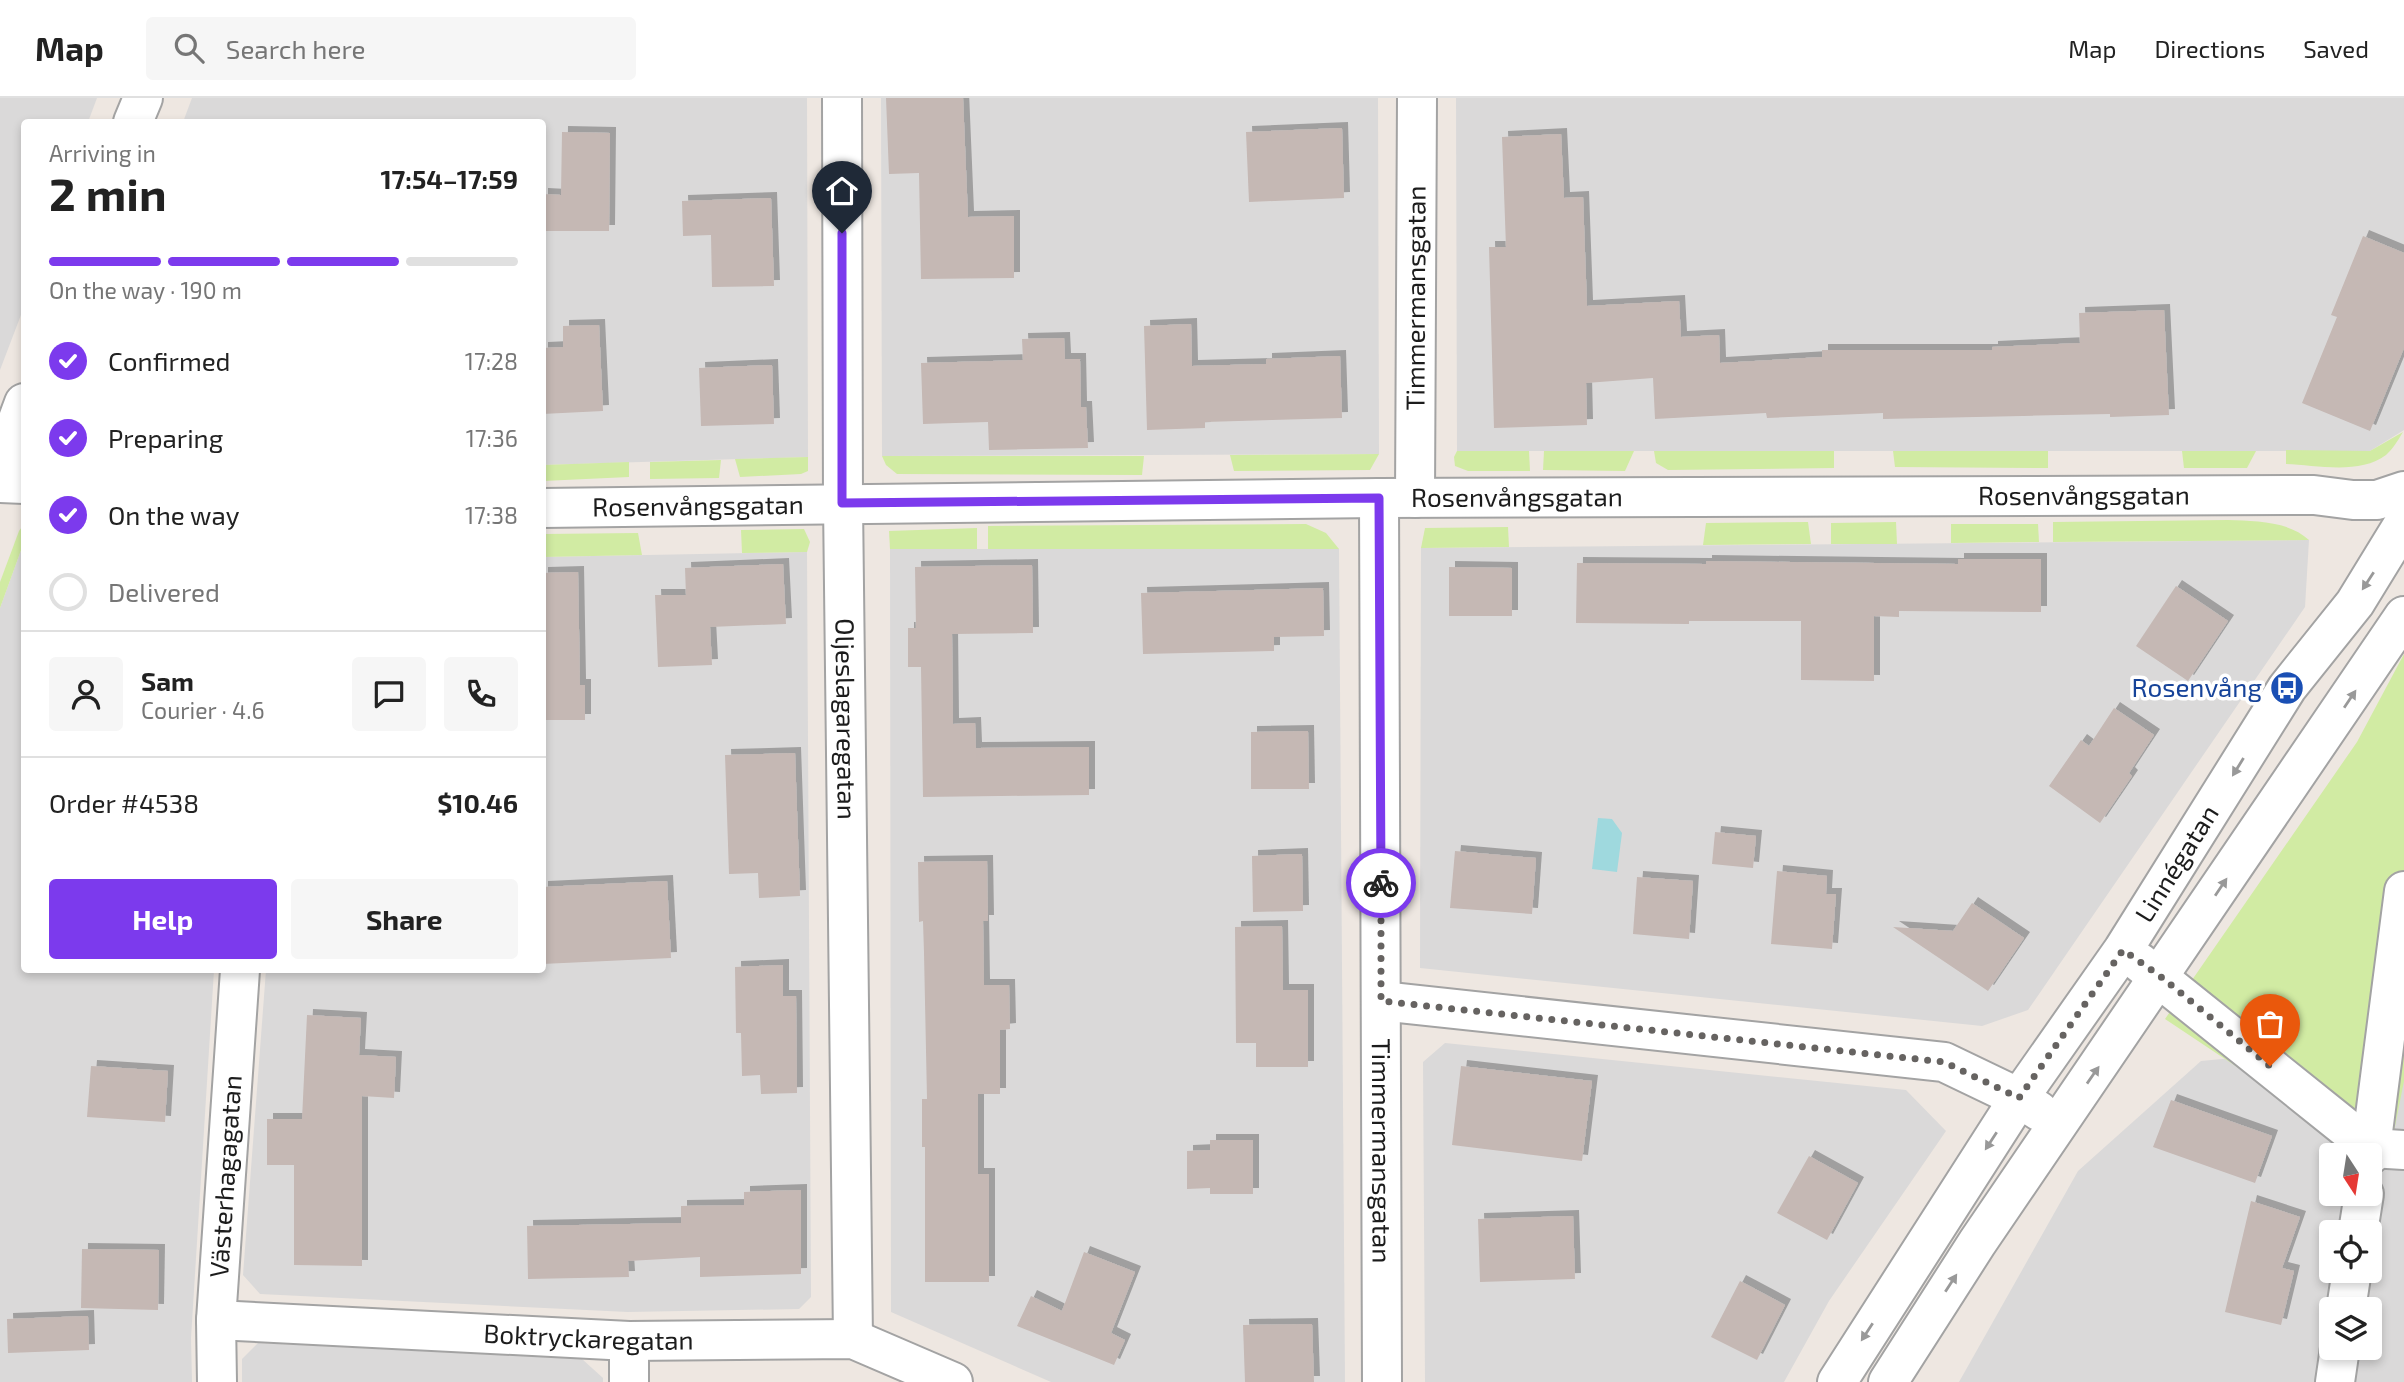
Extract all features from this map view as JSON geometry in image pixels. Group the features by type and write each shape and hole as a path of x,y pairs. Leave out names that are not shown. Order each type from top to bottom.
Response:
{"street":[{"path":"134,119 143,98"},
{"name":"Oljeslagaregatan","path":"842,98 842,503 853,1339"},
{"name":"Timmermansgatan","path":"1382,1382 1381,1001 1397,498 1417,98"},
{"path":"0,467 21,411"},
{"path":"0,483 21,484"},
{"name":"Rosenvångsgatan","path":"546,508 1397,498 2314,495 2376,500 2404,491"},
{"name":"Linnégatan","path":"1837,1382 2019,1098 2123,950 2287,688 2355,603 2404,523"},
{"name":"Linnégatan","path":"1888,1382 1977,1243 2404,617"},
{"path":"2382,1143 2404,891"},
{"path":"2123,950 2160,976 2371,1143"},
{"name":"Västerhagagatan","path":"217,1382 216,1320 240,973"},
{"path":"1381,1001 1944,1062 2019,1098 2059,1124"},
{"name":"Boktryckaregatan","path":"216,1320 629,1341 853,1339 953,1382"},
{"path":"629,1341 629,1382"},
{"path":"2335,1382 2338,1360"}],"shaded area":[{"path":"0,98 97,98 89,119 21,119 21,315 0,370"},
{"path":"192,98 807,98 808,457 546,465 546,119 184,119"},
{"path":"881,98 1378,98 1379,454 882,456"},
{"path":"1456,98 2404,98 2404,430 2370,451 1457,451"},
{"path":"2309,540 2305,607 2028,1010 1982,1026 1420,968 1421,548"},
{"path":"890,549 1339,549 1345,1382 1051,1382 891,1312"},
{"path":"21,550 21,973 214,973 191,1338 192,1382 0,1382 0,608"},
{"path":"807,552 811,1297 799,1309 628,1312 260,1294 243,1275 266,973 546,973 546,557"},
{"path":"2404,1042 2404,1382 1959,1382 2078,1171 2201,1061"},
{"path":"1445,1043 1906,1090 1946,1131 1829,1301 1784,1382 1425,1382 1423,1062"},
{"path":"258,1343 582,1359 603,1378 603,1382 242,1382 242,1359"}],"green space":[{"path":"2403,432 2386,455 2364,465 2338,467 2286,464 2286,450 2370,451"},
{"path":"1457,451 1529,451 1530,471 1468,471 1455,466 1454,457"},
{"path":"1544,451 1634,451 1625,471 1543,470"},
{"path":"1654,451 1834,451 1834,468 1668,470 1656,463"},
{"path":"1893,451 2048,451 2048,468 1895,467"},
{"path":"2182,451 2256,451 2247,468 2184,468"},
{"path":"1379,454 1370,470 1234,471 1230,455"},
{"path":"882,456 1144,456 1142,475 897,474 886,465"},
{"path":"808,457 808,471 801,474 740,477 735,459"},
{"path":"721,460 719,478 650,479 650,462"},
{"path":"629,462 629,477 546,481 546,465"},
{"path":"2228,520 2282,526 2309,540 2053,542 2053,522"},
{"path":"1808,522 1811,544 1703,545 1706,523"},
{"path":"1896,522 1897,544 1831,544 1831,523"},
{"path":"1306,524 1326,533 1339,549 988,549 988,526"},
{"path":"1951,524 2038,524 2039,542 1951,543"},
{"path":"1508,527 1509,547 1421,548 1425,528"},
{"path":"21,528 21,550 0,608 0,582"},
{"path":"977,528 977,549 890,549 889,531"},
{"path":"804,529 810,542 807,552 742,553 741,530"},
{"path":"638,533 642,555 546,557 546,534"},
{"path":"2404,654 2404,1081 2387,1167 2382,1164 2382,1143 2351,1143 2165,1019 2357,742"}],"water":[{"path":"1598,818 1612,819 1622,833 1617,872 1592,869"}],"building":[{"path":"886,98 963,98 968,217 1014,216 1014,278 921,279 919,173 889,174"},
{"path":"1342,128 1344,198 1249,202 1246,132"},
{"path":"562,132 610,133 609,231 546,231 546,194 561,195"},
{"path":"1561,134 1564,198 1583,197 1587,306 1679,301 1681,337 1719,335 1720,363 1822,357 1822,350 1992,350 1992,347 2080,343 2079,313 2164,310 2169,415 1883,419 1883,413 1767,418 1766,413 1655,419 1653,378 1586,383 1587,425 1494,428 1489,247 1506,247 1502,137"},
{"path":"771,198 774,286 712,287 711,235 683,236 682,201"},
{"path":"2363,236 2404,253 2404,348 2370,431 2302,403 2337,317 2331,315"},
{"path":"1191,324 1192,366 1266,364 1266,359 1340,356 1342,418 1205,422 1205,428 1147,430 1144,326"},
{"path":"599,325 603,411 546,414 546,348 563,347 563,326"},
{"path":"1064,338 1065,359 1080,359 1081,407 1086,407 1088,448 989,450 988,422 923,424 921,363 1023,360 1022,339"},
{"path":"772,365 774,424 701,426 699,368"},
{"path":"1958,559 2041,559 2041,612 1899,611 1899,617 1874,616 1874,681 1801,680 1801,621 1576,623 1577,563 1706,564 1706,561 1958,564"},
{"path":"783,564 786,624 710,627 712,665 658,667 655,595 686,595 685,568"},
{"path":"1032,565 1033,633 952,634 953,724 975,723 976,748 1089,747 1089,795 923,797 921,667 908,667 908,628 916,628 915,567"},
{"path":"1449,567 1512,568 1512,616 1449,616"},
{"path":"578,572 580,685 585,685 585,720 546,720 546,573"},
{"path":"2176,586 2228,621 2188,681 2136,646"},
{"path":"1323,588 1324,636 1274,637 1274,651 1143,654 1141,593"},
{"path":"2114,708 2154,735 2129,773 2132,776 2100,823 2049,786 2081,740 2089,746"},
{"path":"1308,731 1309,789 1251,789 1251,732"},
{"path":"795,753 800,896 759,898 758,873 729,874 725,755"},
{"path":"1715,832 1756,836 1753,868 1712,864"},
{"path":"1455,851 1536,858 1532,914 1450,908"},
{"path":"1302,854 1303,911 1253,912 1252,856"},
{"path":"987,861 988,921 983,921 984,985 1009,985 1010,1029 1000,1030 1000,1094 978,1094 978,1174 989,1174 989,1282 925,1282 925,1147 922,1147 922,1099 927,1099 923,921 919,922 918,862"},
{"path":"1777,871 1827,876 1826,894 1836,894 1832,949 1771,944"},
{"path":"1637,877 1693,881 1689,939 1633,934"},
{"path":"667,881 671,958 546,964 546,887"},
{"path":"1972,903 2024,938 1988,991 1893,927 1953,931"},
{"path":"1282,926 1283,990 1308,990 1308,1067 1256,1067 1256,1043 1236,1043 1235,927"},
{"path":"783,965 783,996 796,996 797,1093 761,1094 760,1075 742,1076 741,1033 736,1033 735,967"},
{"path":"307,1015 361,1018 359,1055 396,1057 394,1098 362,1096 362,1266 294,1265 294,1165 267,1165 267,1119 302,1119"},
{"path":"91,1066 168,1071 165,1122 87,1117"},
{"path":"1461,1066 1592,1081 1582,1161 1452,1145"},
{"path":"2171,1100 2272,1136 2255,1183 2153,1147"},
{"path":"1210,1140 1253,1140 1253,1194 1210,1194 1210,1188 1187,1189 1187,1151 1210,1150"},
{"path":"1809,1156 1858,1183 1827,1240 1777,1213"},
{"path":"801,1190 801,1274 700,1277 700,1257 628,1261 629,1277 528,1279 527,1226 681,1223 681,1206 744,1205 744,1192"},
{"path":"2251,1201 2300,1217 2282,1268 2294,1271 2281,1325 2225,1312"},
{"path":"1573,1216 1575,1279 1480,1282 1478,1219"},
{"path":"82,1249 159,1250 158,1310 81,1308"},
{"path":"1084,1252 1135,1272 1111,1333 1125,1340 1114,1365 1017,1326 1031,1296 1062,1311"},
{"path":"1740,1281 1785,1305 1757,1360 1711,1337"},
{"path":"88,1316 89,1350 8,1353 7,1319"},
{"path":"1312,1324 1314,1382 1245,1382 1243,1325"}],"way so far":[{"path":"1381,883 1381,1001 1944,1062 2019,1098 2123,950 2160,976 2270,1066"}],"place":[{"name":"Rosenvång","path":"2287,688"}],"route":[{"path":"842,233 842,503 1379,498 1381,883"}]}
